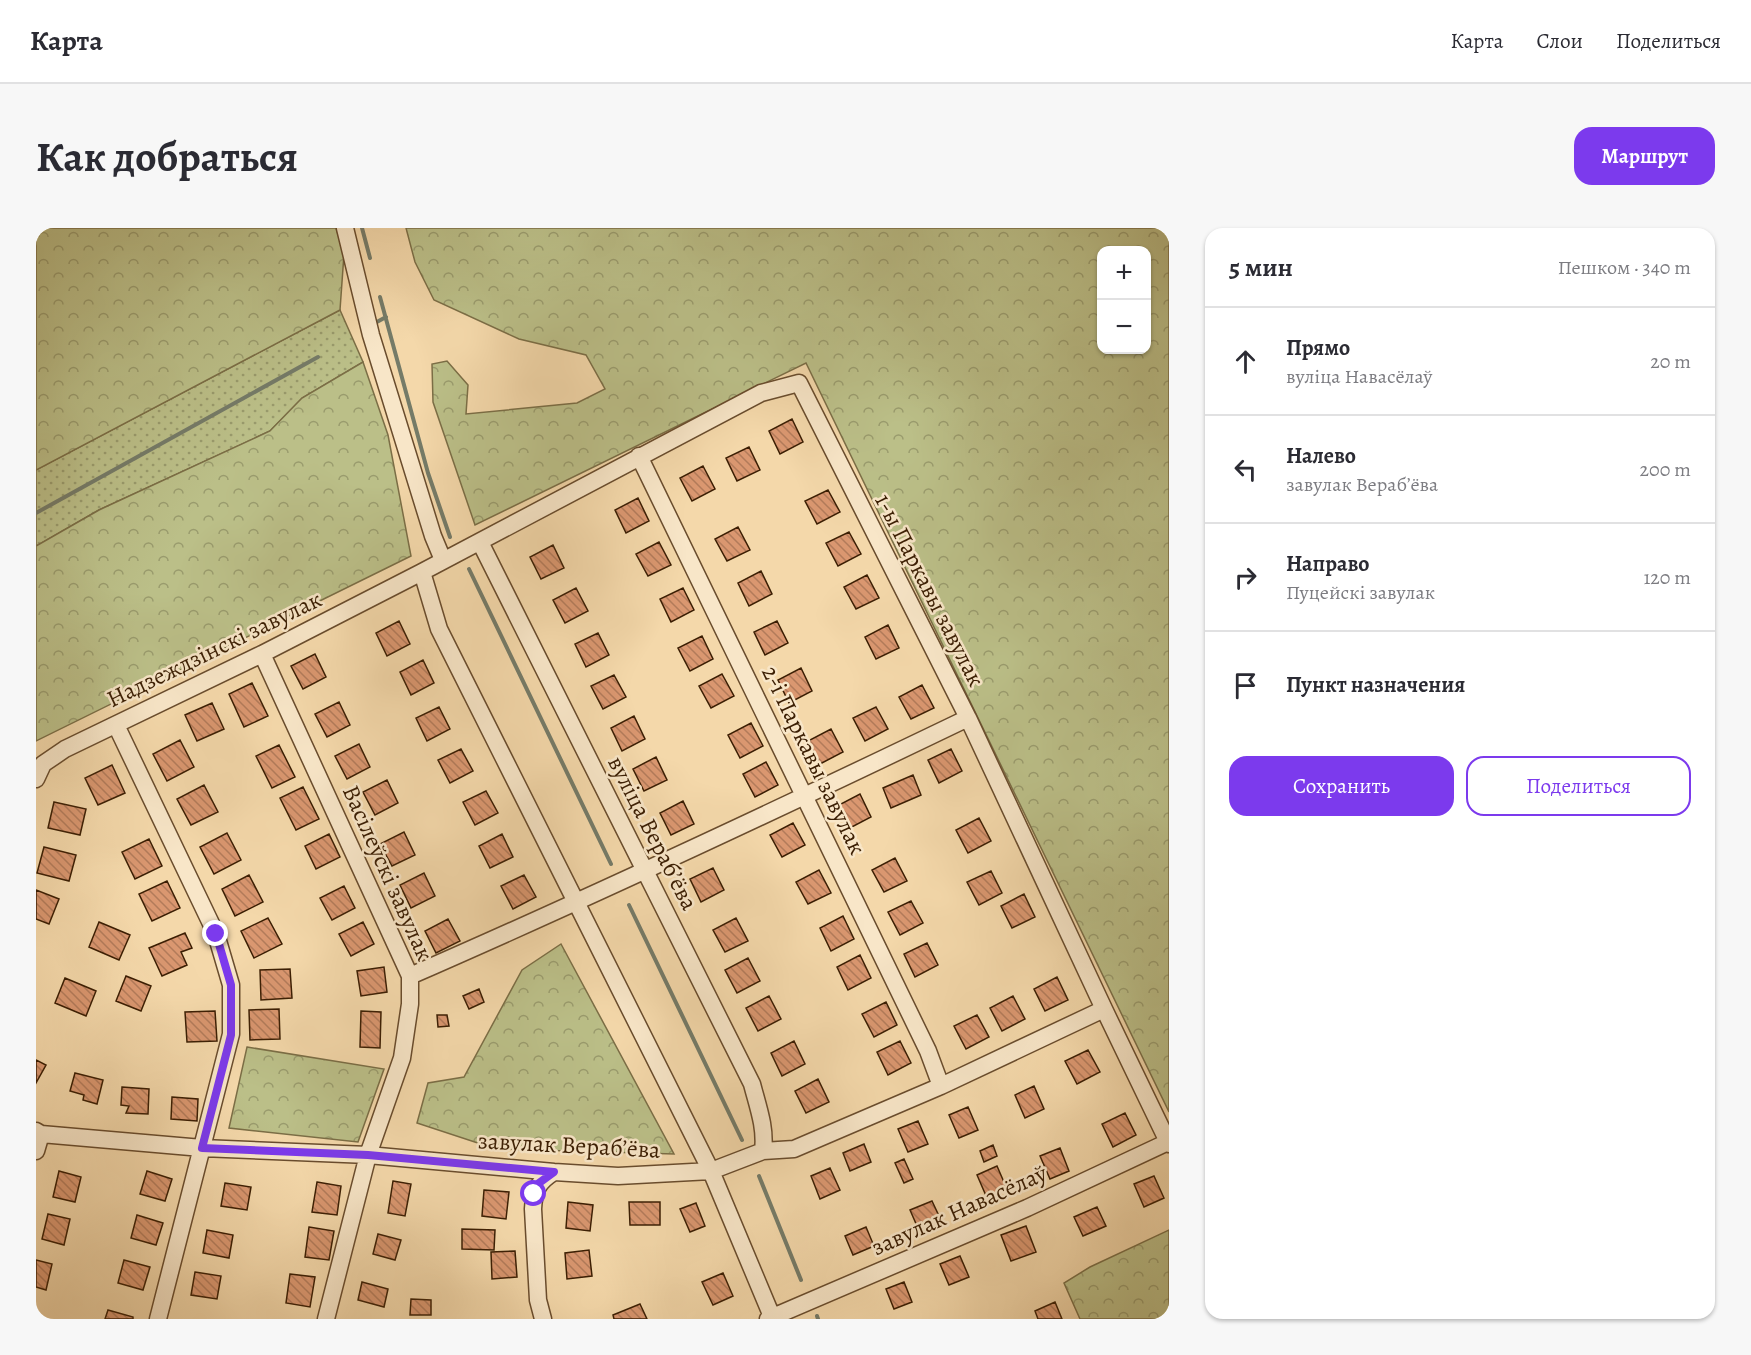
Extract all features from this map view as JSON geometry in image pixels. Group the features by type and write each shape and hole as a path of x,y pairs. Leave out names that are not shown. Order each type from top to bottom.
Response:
{"street":[{"path":"345,228 371,335 443,560"},
{"name":"1-ы Паркавы завулак","path":"443,560 761,393 799,383 968,718 1168,1143"},
{"name":"2-і Паркавы завулак","path":"639,456 928,1051 941,1086"},
{"name":"вуліца Верабʼёва","path":"480,542 752,1084 763,1124 765,1138 763,1151"},
{"name":"Надзеждзінскі завулак","path":"36,779 44,764 65,749 262,654 443,560"},
{"path":"422,572 439,629 711,1171 771,1319"},
{"name":"Васілеўскі завулак","path":"262,654 410,976 410,1004 402,1058 368,1155 326,1319"},
{"path":"410,976 805,797 968,718"},
{"path":"116,725 216,934 231,985 231,1035 158,1319"},
{"name":"завулак Верабʼёва","path":"38,1132 202,1148 368,1155 618,1176 711,1171 763,1151 794,1149 941,1086 1104,1009"},
{"path":"36,1151 38,1132"},
{"name":"завулак Навасёлаў","path":"771,1319 1027,1209 1168,1143"},
{"path":"543,1319 538,1300 534,1194 539,1183 554,1172"}],"green space":[{"path":"36,228 336,228 344,254 340,310 36,470"},
{"path":"406,228 1169,228 1169,1112 806,363 475,525 433,402 432,364 447,361 468,385 466,414 577,403 605,389 586,355 519,339 434,300 415,262"},
{"path":"340,310 363,362 302,398 270,431 99,510 36,546 36,470"},
{"path":"363,362 388,435 411,556 36,741 36,546 99,510 270,431 302,398"},
{"path":"561,944 674,1154 496,1149 417,1123 428,1083 464,1077 522,970"},
{"path":"247,1047 384,1069 358,1142 229,1128"},
{"path":"1169,1230 1169,1319 1080,1319 1064,1283 1090,1267"}],"building":[{"path":"792,419 803,442 780,454 769,431"},
{"path":"749,447 760,470 737,481 726,458"},
{"path":"703,466 715,489 692,501 680,478"},
{"path":"828,490 840,512 817,524 805,501"},
{"path":"638,498 649,521 626,533 615,510"},
{"path":"738,527 750,550 727,561 715,539"},
{"path":"849,532 861,554 838,566 826,543"},
{"path":"659,542 671,565 648,576 636,554"},
{"path":"553,545 564,568 541,579 530,557"},
{"path":"761,571 772,594 749,606 738,583"},
{"path":"867,575 879,598 856,609 844,587"},
{"path":"576,588 588,611 565,623 553,600"},
{"path":"683,588 694,610 671,622 660,599"},
{"path":"399,621 410,644 387,656 376,633"},
{"path":"777,621 788,643 765,655 754,632"},
{"path":"888,625 899,648 876,659 865,637"},
{"path":"598,633 609,655 586,667 575,644"},
{"path":"702,636 713,659 690,671 678,648"},
{"path":"315,654 326,677 303,689 291,666"},
{"path":"423,660 434,683 411,695 400,672"},
{"path":"801,668 812,691 789,703 778,680"},
{"path":"722,674 734,696 711,708 699,686"},
{"path":"614,675 626,697 603,709 591,686"},
{"path":"252,683 268,716 244,727 229,694"},
{"path":"922,685 934,708 911,719 899,697"},
{"path":"339,702 350,725 327,737 315,714"},
{"path":"212,703 224,729 197,741 185,715"},
{"path":"439,707 450,729 427,741 416,718"},
{"path":"876,707 888,729 865,741 853,718"},
{"path":"634,716 645,739 622,751 611,728"},
{"path":"751,723 763,746 740,758 728,735"},
{"path":"831,729 843,752 820,764 808,741"},
{"path":"180,740 194,767 167,781 153,754"},
{"path":"359,744 370,767 347,779 335,756"},
{"path":"279,745 295,777 272,788 256,756"},
{"path":"461,749 473,771 450,783 438,760"},
{"path":"951,749 962,771 939,783 928,760"},
{"path":"656,757 667,780 644,791 633,769"},
{"path":"766,762 778,785 755,797 743,774"},
{"path":"112,765 125,793 98,805 85,778"},
{"path":"913,775 921,795 891,808 883,788"},
{"path":"387,780 398,803 375,815 363,792"},
{"path":"204,785 218,812 191,825 177,799"},
{"path":"303,787 319,819 296,830 280,798"},
{"path":"486,791 498,813 475,825 463,802"},
{"path":"860,794 871,817 848,829 837,806"},
{"path":"683,801 694,824 671,835 660,813"},
{"path":"54,802 86,809 80,835 48,828"},
{"path":"979,818 991,841 968,853 956,830"},
{"path":"793,823 805,845 782,857 770,835"},
{"path":"404,832 415,855 392,866 380,844"},
{"path":"227,833 241,860 214,874 200,847"},
{"path":"329,834 340,857 316,869 305,846"},
{"path":"502,834 513,857 490,868 479,846"},
{"path":"149,839 162,866 135,879 122,852"},
{"path":"44,847 76,855 69,881 37,873"},
{"path":"895,858 907,881 884,892 872,870"},
{"path":"713,868 724,890 701,902 690,879"},
{"path":"819,870 831,893 808,904 796,882"},
{"path":"991,871 1002,893 979,905 967,882"},
{"path":"424,873 435,896 411,908 400,885"},
{"path":"249,875 263,902 235,916 222,889"},
{"path":"524,875 536,897 513,909 501,886"},
{"path":"167,881 180,908 152,921 139,894"},
{"path":"344,886 355,908 332,920 320,898"},
{"path":"36,890 59,899 49,924 36,919"},
{"path":"1024,894 1035,917 1012,928 1001,906"},
{"path":"911,901 923,923 900,935 888,912"},
{"path":"843,916 854,939 831,951 820,928"},
{"path":"268,918 282,944 254,958 241,931"},
{"path":"736,918 748,941 725,952 713,930"},
{"path":"448,919 460,941 436,953 425,931"},
{"path":"99,922 130,935 119,960 89,947"},
{"path":"363,922 374,944 351,956 339,934"},
{"path":"185,933 192,948 181,952 187,965 162,976 149,948"},
{"path":"927,943 938,965 915,977 904,954"},
{"path":"860,955 871,978 848,990 837,967"},
{"path":"748,958 760,981 737,993 725,970"},
{"path":"384,967 387,992 361,996 357,971"},
{"path":"290,969 292,998 261,1000 260,970"},
{"path":"126,976 151,986 141,1011 116,1001"},
{"path":"1057,977 1068,1000 1045,1011 1034,989"},
{"path":"65,978 96,991 86,1016 55,1003"},
{"path":"479,989 484,1002 469,1009 463,996"},
{"path":"769,996 781,1019 758,1031 746,1008"},
{"path":"1013,996 1025,1019 1002,1031 990,1008"},
{"path":"886,1002 897,1025 874,1037 862,1014"},
{"path":"279,1009 280,1039 250,1040 249,1010"},
{"path":"215,1011 217,1041 187,1042 185,1012"},
{"path":"361,1011 381,1012 380,1048 360,1047"},
{"path":"437,1015 447,1015 449,1026 438,1027"},
{"path":"977,1015 989,1037 966,1049 954,1026"},
{"path":"794,1041 805,1064 782,1076 771,1053"},
{"path":"900,1041 911,1063 888,1075 877,1052"},
{"path":"1088,1050 1100,1072 1077,1084 1065,1061"},
{"path":"36,1060 46,1065 36,1083"},
{"path":"75,1073 103,1080 97,1104 83,1100 84,1095 70,1091"},
{"path":"818,1079 829,1102 806,1113 795,1091"},
{"path":"1034,1086 1044,1109 1025,1118 1015,1095"},
{"path":"122,1087 149,1089 148,1114 126,1113 129,1106 121,1105"},
{"path":"172,1097 198,1099 197,1121 171,1119"},
{"path":"968,1107 978,1130 959,1138 949,1115"},
{"path":"1125,1113 1136,1135 1113,1147 1102,1124"},
{"path":"918,1121 928,1144 908,1152 898,1129"},
{"path":"864,1144 871,1162 850,1171 843,1153"},
{"path":"993,1145 997,1156 984,1162 980,1151"},
{"path":"1060,1148 1069,1171 1050,1179 1040,1156"},
{"path":"904,1159 913,1179 904,1183 895,1163"},
{"path":"997,1166 1007,1189 987,1198 977,1175"},
{"path":"830,1168 840,1190 820,1199 811,1176"},
{"path":"59,1171 81,1177 75,1202 53,1197"},
{"path":"147,1171 172,1179 165,1201 140,1194"},
{"path":"1154,1176 1164,1198 1144,1207 1134,1184"},
{"path":"393,1181 411,1184 405,1216 388,1213"},
{"path":"317,1182 341,1186 337,1215 312,1212"},
{"path":"225,1183 251,1187 247,1210 221,1206"},
{"path":"484,1190 509,1192 506,1219 482,1216"},
{"path":"932,1201 939,1216 917,1226 910,1210"},
{"path":"568,1202 593,1205 590,1231 566,1228"},
{"path":"629,1202 660,1202 660,1225 630,1225"},
{"path":"696,1203 705,1226 690,1232 680,1209"},
{"path":"1097,1207 1106,1226 1083,1236 1074,1217"},
{"path":"48,1214 70,1219 64,1245 42,1239"},
{"path":"137,1215 163,1223 156,1245 131,1238"},
{"path":"1026,1226 1036,1252 1011,1261 1001,1235"},
{"path":"309,1227 334,1231 329,1260 305,1257"},
{"path":"866,1227 874,1246 853,1255 845,1236"},
{"path":"462,1229 495,1230 494,1250 462,1249"},
{"path":"207,1230 233,1235 229,1258 203,1253"},
{"path":"378,1234 401,1240 395,1260 373,1254"},
{"path":"589,1250 592,1276 567,1279 565,1253"},
{"path":"515,1251 517,1277 492,1279 491,1252"},
{"path":"960,1256 969,1277 949,1285 940,1264"},
{"path":"36,1260 52,1264 46,1290 36,1287"},
{"path":"124,1260 150,1267 143,1290 118,1283"},
{"path":"195,1272 221,1276 217,1299 191,1295"},
{"path":"723,1273 733,1296 713,1305 702,1282"},
{"path":"290,1274 315,1277 310,1307 286,1303"},
{"path":"362,1282 388,1289 384,1307 358,1300"},
{"path":"904,1282 912,1302 894,1309 886,1289"},
{"path":"411,1299 431,1300 431,1315 410,1315"},
{"path":"1055,1302 1062,1319 1038,1319 1035,1311"},
{"path":"640,1304 647,1319 614,1319 613,1315"},
{"path":"108,1310 133,1317 133,1319 105,1319"}],"waterway":[{"path":"362,228 370,258"},
{"path":"380,297 428,473 450,537"},
{"path":"375,323 386,317"},
{"path":"36,513 318,357"},
{"path":"469,569 611,864"},
{"path":"629,905 742,1140"},
{"path":"759,1176 801,1280"}],"route":[{"path":"216,934 231,985 231,1035 202,1148 368,1155 554,1172 539,1183 534,1194"}]}
